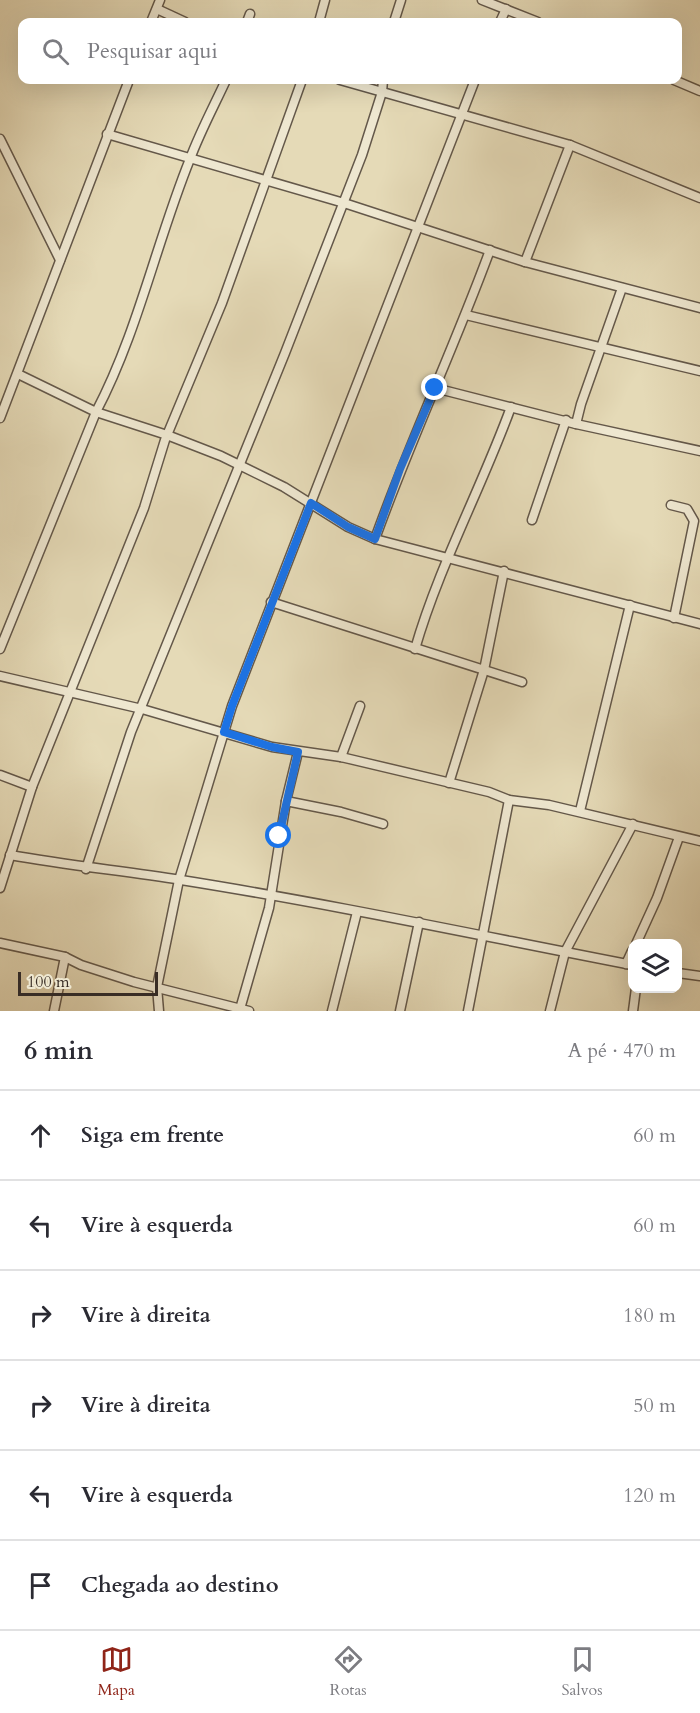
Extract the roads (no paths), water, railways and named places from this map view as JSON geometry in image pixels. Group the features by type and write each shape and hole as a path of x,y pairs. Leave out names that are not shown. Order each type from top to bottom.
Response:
{"street":[{"path":"154,18 160,0"},
{"path":"320,18 325,0"},
{"path":"395,18 401,0"},
{"path":"482,0 528,18"},
{"path":"157,9 176,18"},
{"path":"502,18 506,9"},
{"path":"682,83 700,91"},
{"path":"0,418 127,84"},
{"path":"0,649 96,412 110,386 147,288 189,159 224,84"},
{"path":"0,888 2,872 10,855 32,787 144,508 167,435 222,303 301,84"},
{"path":"354,84 463,113 488,123 570,146 700,198"},
{"path":"86,869 131,732 344,203 382,92 383,84"},
{"path":"159,1011 157,987 179,880 224,732 272,602 474,84"},
{"path":"107,134 344,203 525,262 700,308"},
{"path":"0,139 60,260"},
{"path":"525,262 570,146"},
{"path":"375,539 400,469 466,315 490,250"},
{"path":"576,424 588,382 603,348 622,288"},
{"path":"466,315 700,372"},
{"path":"18,374 96,412 167,435 240,465 311,503 348,527 375,539 700,624"},
{"path":"435,388 576,424 700,451"},
{"path":"416,649 428,606 489,466 511,408"},
{"path":"532,520 566,420"},
{"path":"671,505 687,508 694,521 674,618"},
{"path":"449,783 483,670 504,571"},
{"path":"272,602 522,682"},
{"path":"580,811 630,605"},
{"path":"0,676 142,709 272,747 341,756 509,800 580,811 700,841"},
{"path":"341,756 360,706"},
{"path":"0,943 65,957 81,965 245,1010 272,897 286,801 298,752"},
{"path":"0,775 32,787"},
{"path":"468,1011 509,800"},
{"path":"286,801 341,812 382,824"},
{"path":"549,1011 565,952 633,824"},
{"path":"638,939 657,898 679,837"},
{"path":"10,855 86,869 179,880 418,922 628,965"},
{"path":"332,1011 357,912"},
{"path":"400,1011 418,922"},
{"path":"54,1011 65,957"},
{"path":"682,974 700,976"},
{"path":"633,1011 635,993"}]}
